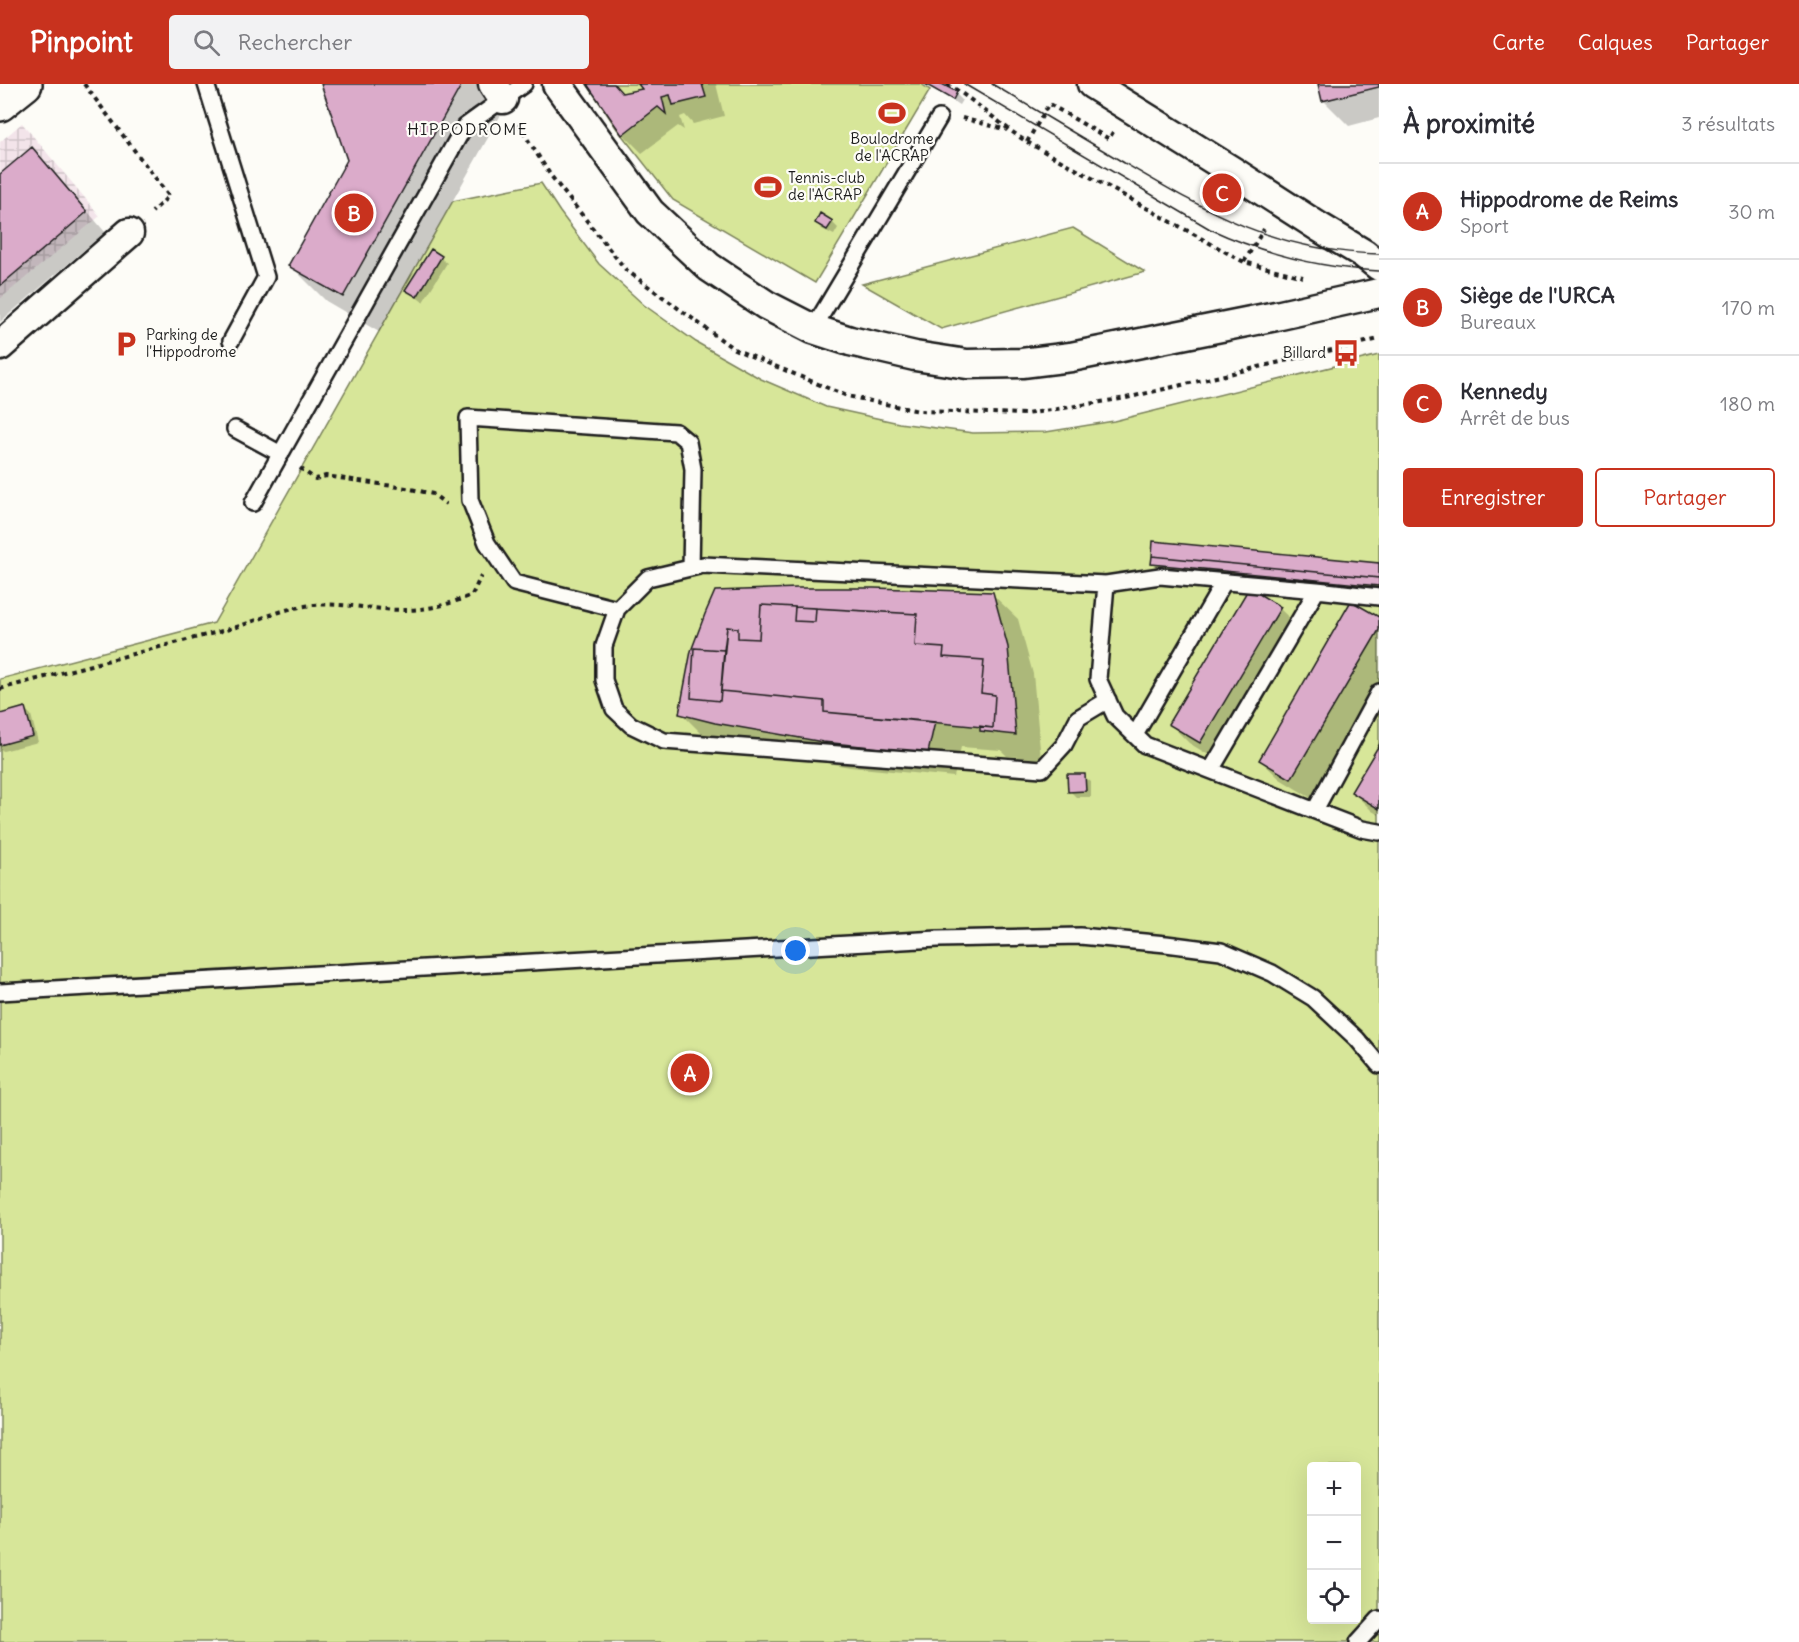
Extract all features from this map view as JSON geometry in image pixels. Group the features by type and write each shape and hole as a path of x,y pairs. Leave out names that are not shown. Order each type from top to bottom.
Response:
{"street":[{"path":"0,104 26,84"},
{"path":"557,84 650,212 709,267 766,305 813,329 850,341 967,364 1022,363 1071,357 1379,293"},
{"path":"1100,89 1364,254 1379,266"},
{"path":"0,346 129,233"}],"lane":[{"path":"206,84 266,277 231,341"},
{"path":"253,504 464,127 506,89"},
{"path":"813,329 939,118"},
{"path":"617,609 514,583 487,543 470,500 468,418 676,432 688,442 693,469 690,568"},
{"path":"235,429 281,454"},
{"path":"1108,700 1078,718 1064,745 1042,769 664,741 631,725 614,709 604,680 604,646 617,609 648,578 704,565 1107,584 1160,576 1379,597"},
{"path":"1135,735 1224,582"},
{"path":"1107,584 1098,679 1115,716 1145,745 1362,829 1379,832"},
{"path":"1211,770 1317,590"},
{"path":"1314,810 1379,692"},
{"path":"0,992 938,939 1080,936 1221,951 1272,974 1313,998 1357,1040 1379,1065"},
{"path":"1358,1642 1379,1619"}],"path":[{"path":"84,84 170,196 129,233"},
{"path":"946,84 968,97 1008,130 1027,142 1245,262 1309,278"},
{"path":"1027,142 1049,104 1109,139 1116,127 1095,115 1100,89"},
{"path":"939,118 961,118 1008,130"},
{"path":"281,454 315,479 326,476 406,488 434,494 447,504"},
{"path":"0,688 236,627 276,612 306,606 340,604 427,609 471,595 481,578 480,568"}],"shaded area":[{"path":"22,123 100,216 0,299 0,142"}],"green space":[{"name":"Tennis-club de l'ACRAP","path":"587,84 921,84 930,90 815,283 673,200 617,129"},
{"path":"541,183 599,264 644,305 696,342 761,379 826,407 899,423 973,433 1046,432 1114,421 1379,355 1379,1642 0,1642 0,679 214,623 453,201"},
{"path":"1073,228 1145,272 941,329 862,284"}],"building":[{"path":"321,84 462,84 343,297 288,266 347,160"},
{"path":"587,84 614,84 622,93 642,89 638,84 702,84 706,97 673,105 670,95 662,97 666,114 658,107 622,135"},
{"path":"925,84 942,84 957,92 953,100"},
{"path":"1318,84 1379,84 1379,87 1322,101"},
{"path":"32,147 87,212 0,286 0,174"},
{"path":"820,213 833,221 827,230 815,223"},
{"path":"431,249 442,256 417,297 405,290"},
{"path":"1153,541 1379,563 1379,578 1152,556"},
{"path":"1152,556 1379,578 1379,586 1151,564"},
{"path":"797,588 993,592 1008,647 1016,735 980,731 980,726 993,728 995,695 981,693 984,660 943,657 944,648 915,646 917,614 761,605 759,639 738,638 738,628 727,627 724,650 694,648 691,698 720,701 721,691 824,701 824,712 935,722 928,753 823,742 715,723 679,714 691,651 715,591"},
{"path":"1249,588 1281,607 1200,743 1168,724"},
{"path":"1351,601 1379,617 1379,630 1291,779 1259,760"},
{"path":"761,605 795,607 794,621 815,622 816,608 917,614 915,646 944,648 943,657 984,660 981,693 995,695 993,728 824,712 824,701 721,691 727,627 738,628 738,638 759,639"},
{"path":"795,607 816,608 815,622 794,621"},
{"path":"694,648 724,650 720,701 691,698"},
{"path":"25,707 33,736 0,745 0,714"},
{"path":"1379,745 1379,809 1351,792"},
{"path":"1067,774 1085,774 1086,791 1068,792"}],"tram line":[{"path":"964,84 1210,229 1251,246 1293,258 1335,267 1379,271"},
{"path":"992,84 1153,180 1244,226 1306,246 1379,254"}],"place":[{"name":"Boulodrome de l'ACRAP","path":"892,113"},
{"name":"Tennis-club de l'ACRAP","path":"768,187"},
{"name":"Kennedy","path":"1222,193"},
{"name":"Siège de l'URCA","path":"354,213"},
{"name":"Parking de l'Hippodrome","path":"126,344"},
{"name":"Billard","path":"1346,353"},
{"name":"Hippodrome de Reims","path":"690,1073"}],"district":[{"name":"HIPPODROME","path":"468,129"}]}
